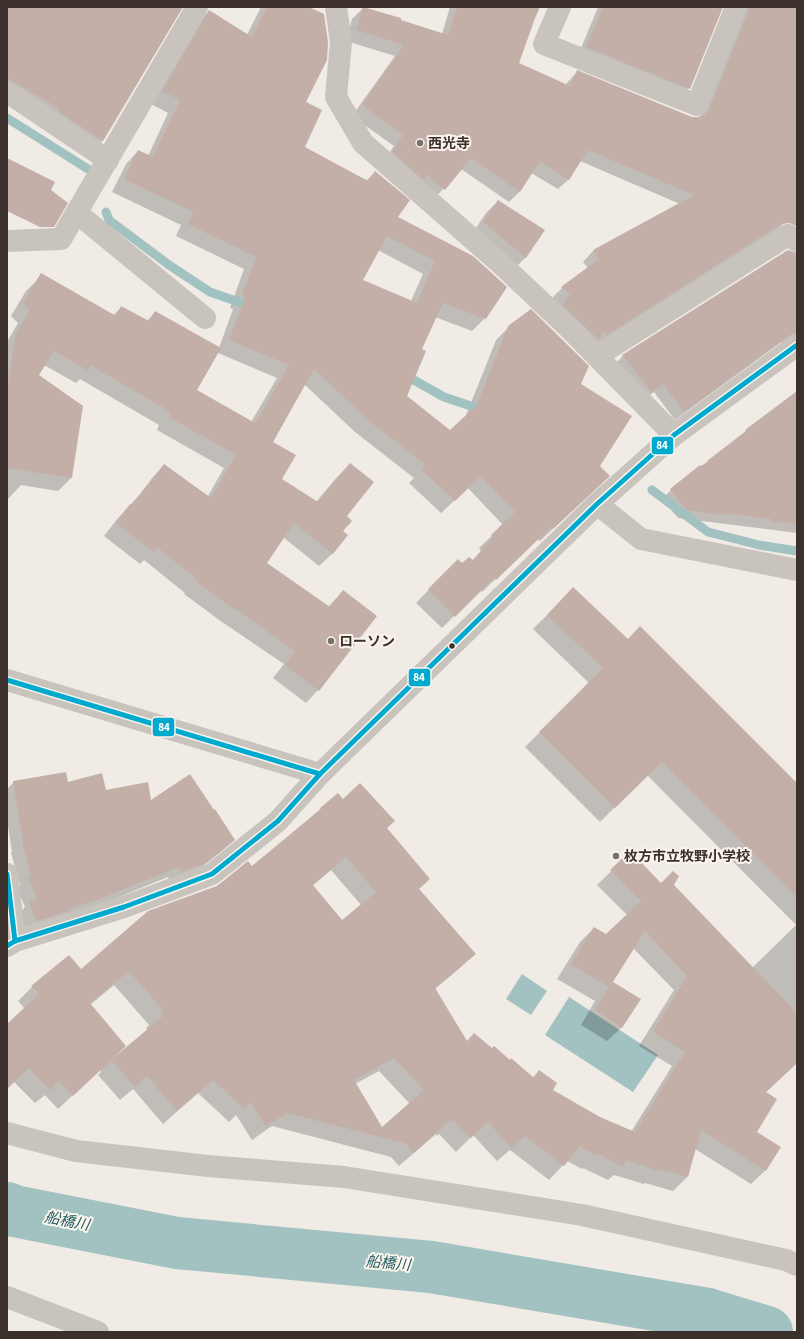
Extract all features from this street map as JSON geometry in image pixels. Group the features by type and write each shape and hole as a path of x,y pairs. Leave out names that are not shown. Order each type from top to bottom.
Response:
{"street":[{"path":"7,241 61,240 197,7"},
{"path":"336,7 341,42 336,97 363,143 506,269 570,329 674,435"},
{"path":"560,7 544,44 697,105 736,7"},
{"path":"7,92 108,160"},
{"path":"77,213 205,318"},
{"path":"597,356 788,235 797,241"},
{"path":"7,874 11,943 124,907 212,874 278,821 320,774 597,504 674,435 797,345"},
{"path":"597,504 641,539 797,570"},
{"path":"7,680 320,774"},
{"path":"7,1133 76,1151 208,1166 344,1177 582,1215 786,1260 797,1265"},
{"path":"7,1297 98,1332"}],"water":[{"path":"522,974 547,991 531,1015 506,999"},
{"path":"569,997 658,1055 633,1092 545,1035"}],"building":[{"path":"7,7 183,7 103,141 59,112 60,109 7,78"},
{"path":"267,7 309,7 324,14 328,42 327,60 306,102 322,110 305,147 368,181 375,171 410,200 398,217 473,256 507,287 486,319 443,303 422,349 426,351 407,396 450,430 477,405 508,326 531,309 589,366 581,384 632,416 600,466 610,476 553,529 551,527 496,580 494,578 455,617 428,589 458,559 462,563 469,557 473,560 493,537 491,535 515,512 481,476 455,501 421,469 426,465 368,420 314,369 273,442 296,455 282,479 318,502 350,463 374,482 347,516 352,521 343,531 348,535 333,554 294,523 267,563 330,607 343,590 377,616 319,691 285,665 295,651 196,581 197,579 157,547 154,552 116,523 130,504 132,505 147,485 148,486 164,464 211,498 236,455 169,417 171,412 90,365 89,371 54,351 39,375 83,406 72,478 7,468 7,389 16,334 30,310 23,303 41,273 116,316 121,306 149,321 155,311 221,348 197,390 255,423 289,365 229,340 245,297 242,295 256,257 188,224 193,212 124,179 138,150 153,157 180,100 162,91 209,10 252,37","holes":["387,236 435,261 417,303 363,280"]},
{"path":"363,7 401,18 401,20 448,35 457,7 539,7 519,63 570,86 577,70 692,117 698,117 704,115 709,110 748,12 748,7 797,7 797,226 789,223 781,224 607,335 603,330 599,340 560,302 563,304 570,294 561,287 599,259 593,250 694,195 588,150 569,180 540,161 520,192 471,158 445,190 427,175 424,180 392,152 403,135 362,105 404,45 356,30"},
{"path":"603,7 723,7 690,89 586,47"},
{"path":"7,158 55,182 51,190 68,203 54,227 40,227 7,211"},
{"path":"498,200 545,230 526,258 483,222"},
{"path":"788,250 797,253 797,333 790,335 684,412 663,384 652,392 622,355"},
{"path":"797,391 797,524 724,513 724,515 687,510 670,489 700,465 701,466 707,462 708,463 707,461 746,431 745,430"},
{"path":"573,587 628,639 640,626 797,783 797,898 662,762 615,808 539,732 603,668 547,615"},
{"path":"66,772 68,782 102,773 106,790 148,782 151,800 190,774 235,840 206,863 182,872 179,867 94,901 68,909 69,911 36,921 29,902 37,899 28,876 31,875 22,841 13,781"},
{"path":"360,783 395,821 387,828 430,879 419,889 476,954 435,988 467,1041 474,1033 492,1048 494,1046 510,1060 511,1058 534,1078 539,1070 557,1083 553,1090 600,1117 635,1132 685,1052 653,1032 687,976 645,931 613,982 641,999 622,1028 595,1010 609,987 571,964 594,927 606,934 641,901 610,870 630,851 661,883 673,871 679,876 674,885 797,1013 797,1063 766,1092 777,1099 757,1132 781,1147 766,1171 701,1130 688,1177 659,1169 659,1171 626,1160 623,1167 598,1154 597,1156 580,1146 564,1166 525,1136 512,1148 488,1122 471,1138 454,1121 452,1122 450,1120 414,1153 405,1143 287,1113 266,1126 250,1102 244,1109 213,1080 177,1111 147,1076 135,1087 111,1060 73,1096 59,1081 50,1090 29,1068 7,1089 7,1024 39,994 31,986 69,955 81,969 148,911 217,886 248,861 252,866 338,793 343,799","holes":["346,857 376,892 342,920 313,885","129,971 163,1010 160,1013 163,1016 113,1059 126,1046 90,1003","394,1058 424,1090 382,1127 354,1080"]}],"waterway":[{"path":"7,118 88,169"},
{"path":"106,212 109,220 169,265 210,292 253,307"},
{"path":"403,374 444,397 486,411"},
{"path":"652,490 708,532 759,545 797,551"},
{"name":"船橋川","path":"7,1208 14,1211 177,1243 431,1267 708,1314 767,1332"}],"transit line":[{"name":"84","path":"7,946 15,941 124,907 212,874 278,821 320,774 597,504 674,435 797,345"},
{"name":"84","path":"7,680 320,774"},
{"name":"84","path":"7,874 15,941"}],"place":[{"name":"西光寺","path":"420,143"},
{"name":"ローソン","path":"331,641"},
{"name":"枚方市立牧野小学校","path":"616,856"}]}
